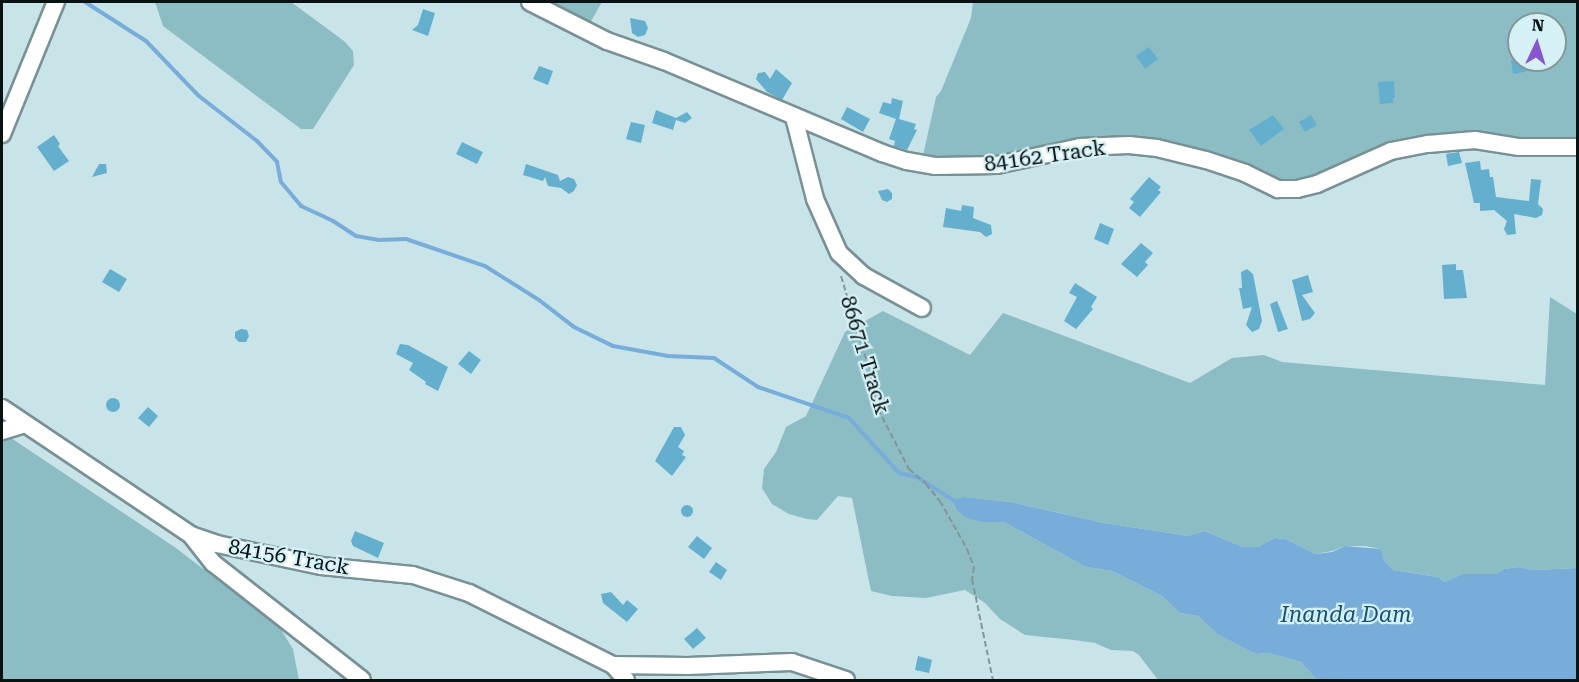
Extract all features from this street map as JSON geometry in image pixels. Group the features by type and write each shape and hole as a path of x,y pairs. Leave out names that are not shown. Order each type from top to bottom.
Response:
{"street":[{"path":"2,134 56,2"},
{"name":"84162 Track","path":"531,2 607,41 664,61 794,117 907,161 935,166 997,165 1080,147 1129,146 1157,148 1206,160 1245,173 1278,189 1297,189 1317,184 1391,151 1428,144 1475,140 1519,147 1578,147"},
{"path":"794,117 815,200 839,253 850,266 922,308"},
{"name":"84156 Track","path":"2,408 191,535 217,544 321,566 413,574 469,593 614,665 626,681"},
{"path":"2,431 25,424"},
{"path":"191,535 213,563 239,581 362,681"},
{"path":"614,665 688,666 792,662 846,681"}],"path":[{"name":"86671 Track","path":"839,269 871,375 878,409 909,470 926,484 951,518 974,567 972,579 993,681"}],"shaded area":[{"path":"155,2 291,2 344,41 353,51 354,65 313,129 301,129 163,26"},
{"path":"543,2 602,2 590,23"},
{"path":"973,2 1577,2 1577,141 1456,135 1293,185 1145,139 1019,156 922,160 936,97 941,91 971,18"},
{"path":"1550,297 1577,314 1577,568 1532,570 1518,567 1504,569 1496,574 1462,574 1445,582 1438,577 1393,570 1384,560 1381,549 1365,546 1345,546 1315,554 1286,539 1275,538 1258,547 1243,547 1205,531 1188,536 1104,523 1010,502 964,497 982,522 1004,522 1086,567 1112,571 1162,596 1180,613 1198,616 1217,634 1256,654 1268,653 1301,662 1317,680 1158,680 1139,655 1133,651 1111,650 1095,643 1025,635 1000,619 985,603 965,590 926,598 892,596 871,591 852,498 838,496 817,520 807,519 789,514 772,504 762,488 764,469 776,452 786,427 806,416 845,332 883,311 970,355 1003,313 1190,383 1232,358 1264,355 1282,362 1545,385"},
{"path":"11,438 176,548 280,628 293,649 299,680 2,680 2,441"}],"water":[{"name":"Inanda Dam","path":"964,497 1010,502 1104,523 1188,536 1205,531 1243,547 1258,547 1275,538 1286,539 1315,554 1332,552 1345,546 1381,549 1384,560 1393,570 1438,577 1445,582 1462,574 1496,574 1504,569 1518,567 1532,570 1577,568 1577,680 1317,680 1301,662 1268,653 1256,654 1217,634 1198,616 1180,613 1162,596 1112,571 1086,567 1004,522 982,522 965,517 957,510 953,500"}],"building":[{"path":"423,9 435,13 428,36 412,30 418,25"},
{"path":"630,18 645,21 648,28 645,35 638,37 632,33"},
{"path":"1149,47 1158,59 1145,69 1136,56"},
{"path":"539,66 553,71 548,85 533,79"},
{"path":"776,69 792,83 782,100 767,92 756,79 758,73 765,72 770,79"},
{"path":"1394,81 1393,103 1380,104 1378,82"},
{"path":"892,98 903,101 899,119 916,124 914,129 917,130 907,150 894,146 895,141 889,139 896,119 879,113 883,102 891,104"},
{"path":"847,107 870,119 863,132 841,119"},
{"path":"656,110 676,118 687,112 692,118 685,123 676,120 673,130 652,123"},
{"path":"1273,115 1284,129 1261,146 1249,130"},
{"path":"1311,115 1317,125 1305,132 1299,122"},
{"path":"631,122 645,125 641,143 626,139"},
{"path":"54,135 60,144 58,146 69,161 54,171 37,147"},
{"path":"462,142 483,152 477,164 456,154"},
{"path":"1459,152 1462,163 1448,166 1446,154"},
{"path":"1480,161 1481,170 1489,169 1490,177 1493,177 1496,197 1529,201 1531,179 1541,180 1538,204 1543,209 1542,215 1536,218 1514,214 1516,234 1507,235 1504,229 1507,221 1494,210 1480,211 1480,203 1474,203 1465,163"},
{"path":"99,164 106,164 107,173 92,177"},
{"path":"526,164 558,175 560,181 568,177 574,179 577,185 569,194 561,188 548,186 545,177 543,181 523,175"},
{"path":"1149,177 1161,187 1158,190 1161,192 1140,217 1129,208 1134,202 1130,199"},
{"path":"888,189 892,193 892,199 887,202 882,200 878,191"},
{"path":"962,205 974,207 973,218 991,225 992,234 986,237 980,232 943,227 946,208 961,211"},
{"path":"1100,223 1114,229 1108,245 1094,239"},
{"path":"1141,243 1153,253 1145,262 1148,265 1137,277 1121,264"},
{"path":"1456,264 1456,270 1463,270 1467,298 1444,299 1442,265"},
{"path":"110,269 127,279 119,292 102,282"},
{"path":"1247,269 1253,274 1262,321 1259,329 1252,332 1246,325 1252,307 1243,309 1239,288 1242,288 1241,272"},
{"path":"1308,275 1313,292 1302,295 1315,313 1310,319 1302,321 1292,280"},
{"path":"1075,283 1097,297 1091,307 1093,309 1076,329 1064,321 1077,297 1069,293"},
{"path":"1277,301 1288,329 1278,332 1270,304"},
{"path":"241,329 247,330 249,336 246,342 239,342 235,338 235,332"},
{"path":"400,344 408,345 448,367 438,391 425,384 426,382 409,370 413,363 396,354"},
{"path":"469,351 481,360 471,374 458,364"},
{"path":"113,398 118,400 120,405 118,410 113,412 108,410 106,405 108,400"},
{"path":"148,407 158,416 149,427 138,418"},
{"path":"674,427 681,427 685,435 678,447 684,451 682,455 686,457 672,476 655,461"},
{"path":"689,505 693,511 689,517 685,517 681,509"},
{"path":"355,531 384,543 378,558 353,546 351,541"},
{"path":"697,536 712,548 704,559 688,547"},
{"path":"716,562 727,570 721,580 709,572"},
{"path":"611,592 623,605 627,600 638,609 627,622 603,603 601,594"},
{"path":"697,628 706,638 693,649 684,639"},
{"path":"918,656 932,660 929,673 915,670"}],"waterway":[{"path":"85,2 146,41 199,96 257,141 277,162 281,182 301,206 333,221 356,236 378,240 406,239 485,266 539,300 574,327 613,346 668,356 714,358 758,387 849,418 899,473 917,477 953,500"}]}
